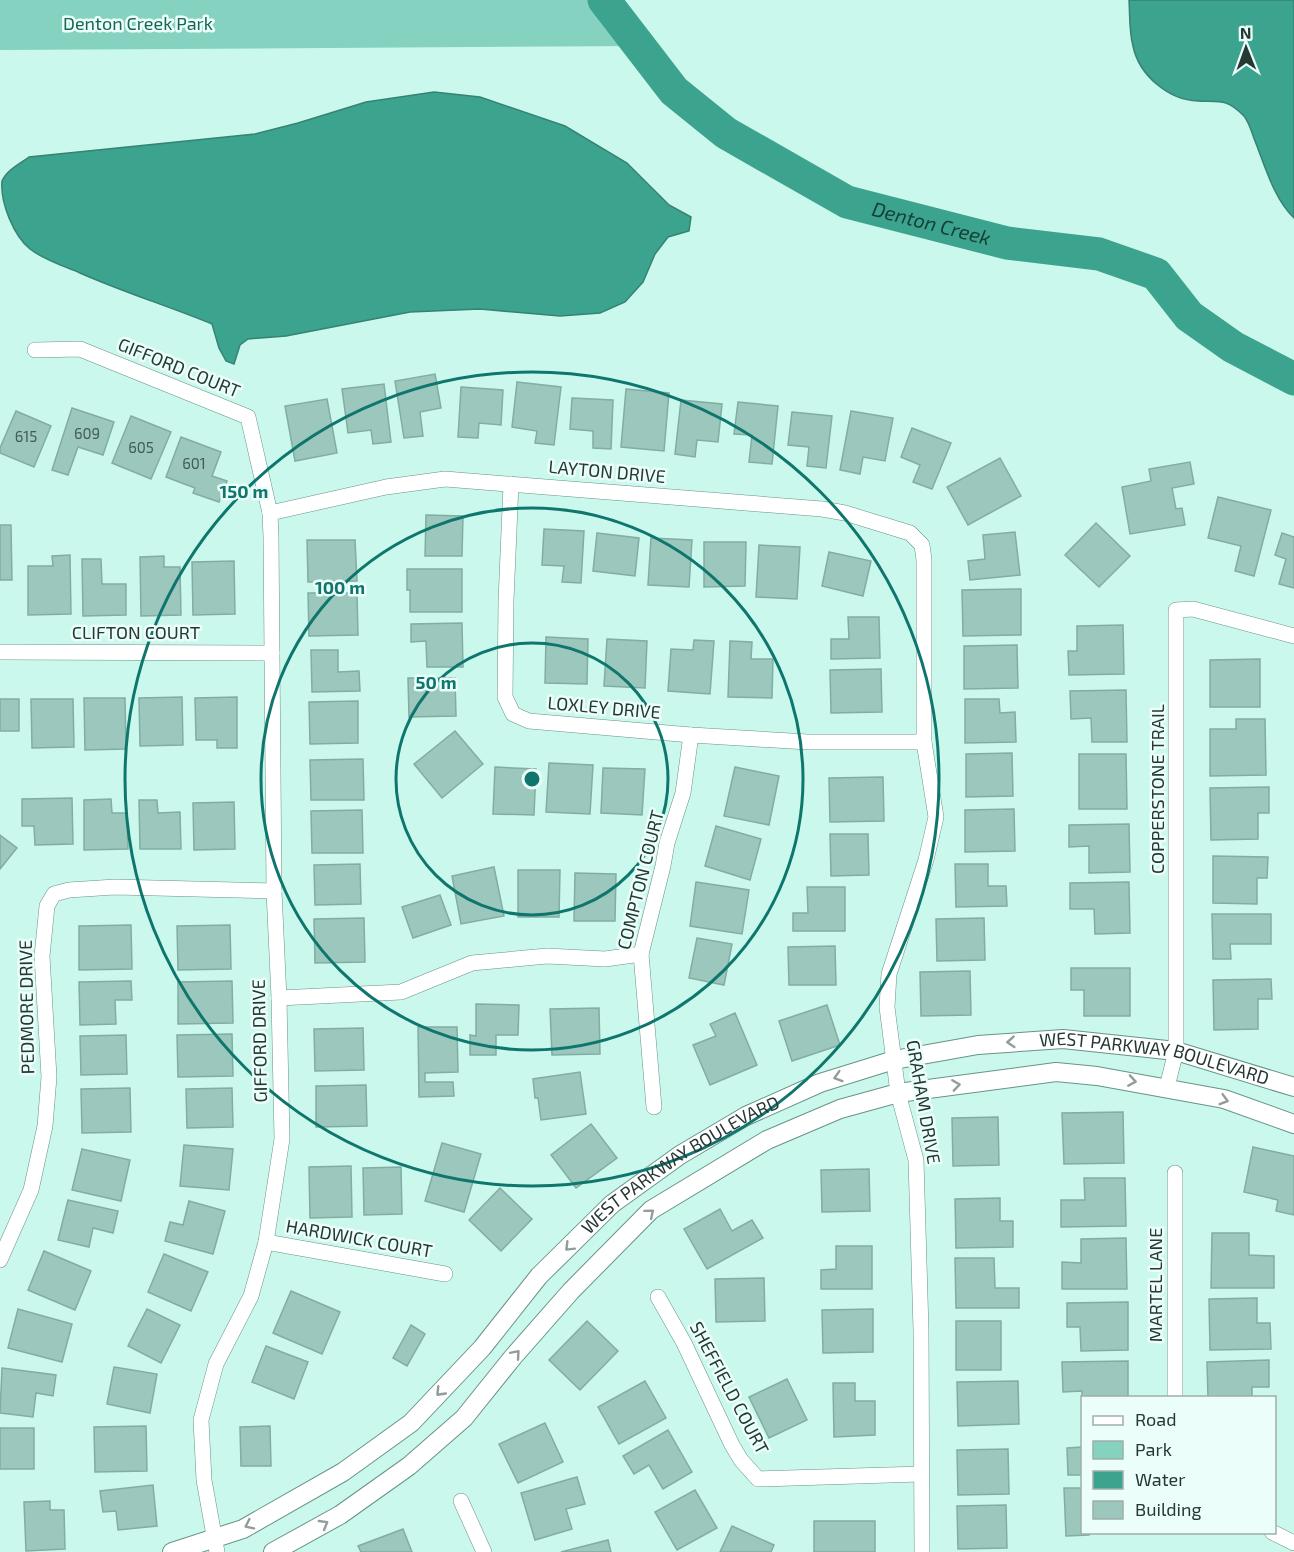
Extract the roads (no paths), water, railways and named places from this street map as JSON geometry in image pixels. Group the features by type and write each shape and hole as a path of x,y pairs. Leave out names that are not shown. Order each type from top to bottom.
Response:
{"street":[{"name":"GIFFORD COURT","path":"35,350 80,349 248,417 270,513"},
{"name":"LAYTON DRIVE","path":"270,513 417,481 445,479 810,508 845,513 909,533 922,544 924,560"},
{"name":"LOXLEY DRIVE","path":"511,484 506,601 506,697 513,714 529,720 691,735 808,742 924,742"},
{"name":"GIFFORD DRIVE","path":"216,1545 204,1480 201,1420 216,1364 250,1296 266,1242 282,1139 274,891 270,513"},
{"name":"GRAHAM DRIVE","path":"922,1552 921,1330 916,1160 898,1093 887,1007 889,974 926,860 936,817 924,742 924,560"},
{"name":"COPPERSTONE TRAIL","path":"1167,1087 1176,1051 1176,610 1193,609 1294,636"},
{"name":"CLIFTON COURT","path":"0,652 272,653"},
{"name":"COMPTON COURT","path":"654,1107 641,954 667,843 683,793 691,735"},
{"name":"PEDMORE DRIVE","path":"0,1260 31,1190 45,1126 49,1077 42,956 47,906 54,894 69,890 115,887 274,891"},
{"path":"279,998 400,992 472,963 547,956 605,959 641,954"},
{"name":"WEST PARKWAY BOULEVARD","path":"172,1552 216,1545 344,1472 411,1423 482,1348 548,1268 612,1204 680,1155 746,1116 820,1083 894,1060 978,1045 1063,1039 1176,1051 1294,1087"},
{"name":"WEST PARKWAY BOULEVARD","path":"273,1552 340,1515 409,1466 464,1418 513,1357 571,1291 651,1210 767,1140 840,1109 898,1093 1056,1072 1167,1087 1224,1099 1294,1124"},
{"name":"MARTEL LANE","path":"1175,1173 1175,1396"},
{"name":"HARDWICK COURT","path":"266,1242 444,1274"},
{"name":"SHEFFIELD COURT","path":"658,1297 684,1343 732,1445 741,1460 758,1479 921,1474"},
{"path":"461,1501 484,1552"},
{"path":"1274,1534 1294,1543"}],"water":[{"path":"1129,0 1294,0 1294,218 1276,192 1244,116 1223,102 1187,100 1176,96 1156,84 1141,67 1133,46"},
{"path":"434,92 480,97 565,126 627,163 669,205 691,217 689,231 668,237 655,254 643,282 625,302 600,313 560,316 480,309 410,312 286,336 248,339 240,345 234,364 226,361 219,348 212,324 54,262 30,249 14,228 3,199 2,181 4,177 29,157 255,134 366,102"}],"waterway":[{"name":"Denton Creek","path":"604,0 674,91 726,133 847,202 1007,243 1099,254 1156,274 1189,316 1233,347 1294,379"}],"park label":[{"name":"Denton Creek Park","path":"138,24"}]}
